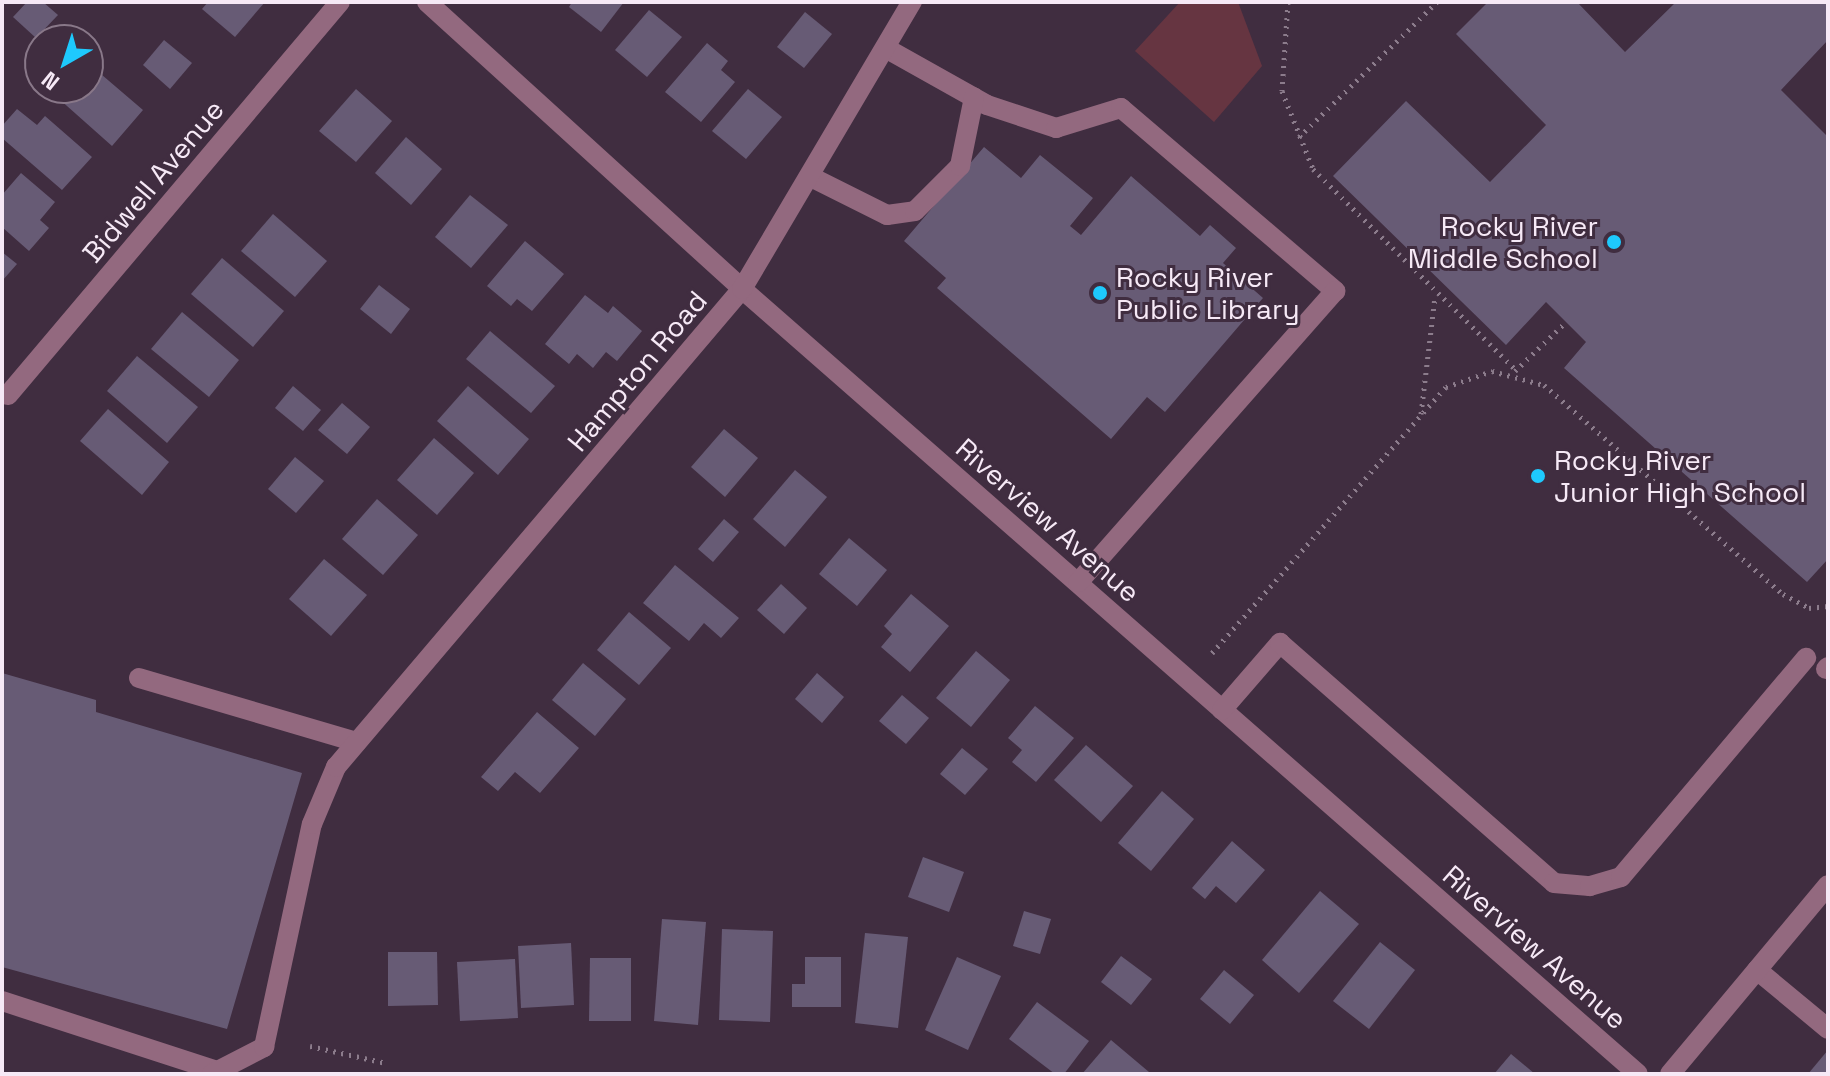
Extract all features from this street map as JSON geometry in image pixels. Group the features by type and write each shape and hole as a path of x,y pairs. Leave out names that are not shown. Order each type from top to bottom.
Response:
{"street":[{"name":"Bidwell Avenue","path":"8,395 340,2"},
{"name":"Riverview Avenue","path":"427,2 742,289 1638,1074"},
{"name":"Hampton Road","path":"213,1072 264,1047 312,824 336,767 742,289 889,50 912,2"},
{"path":"889,50 974,97 1056,128 1121,108 1335,291 1078,582"},
{"path":"811,177 887,215 915,211 960,166 974,97"},
{"path":"1222,710 1280,643 1554,883 1590,886 1621,877 1806,658"},
{"path":"139,678 357,742"},
{"path":"1670,1074 1828,885"},
{"path":"1757,970 1828,1029"},
{"path":"2,1001 213,1072"}],"path":[{"path":"1288,2 1282,91 1313,169 1436,296 1516,370"},
{"path":"1299,137 1437,2"},
{"path":"1421,415 1436,296"},
{"path":"1510,376 1566,322"},
{"path":"1212,653 1446,387 1492,371 1544,385 1585,417 1783,594 1809,608 1828,606"},
{"path":"310,1046 386,1063"}],"shaded area":[{"path":"1180,2 1238,2 1262,66 1214,122 1135,51"}],"building":[{"path":"27,2 43,2 58,15 49,24 24,24 24,27 13,17"},
{"path":"208,2 265,2 235,37 202,9"},
{"path":"572,2 624,2 601,32 569,7"},
{"name":"Rocky River Middle School","path":"1488,2 1577,2 1625,52 1676,2 1828,2 1828,40 1781,90 1828,137 1828,559 1807,582 1564,368 1586,342 1546,302 1506,345 1333,176 1406,101 1490,182 1546,125 1456,34"},
{"path":"649,10 682,37 647,77 615,50"},
{"path":"805,12 832,34 804,68 777,47"},
{"path":"164,40 192,63 170,89 143,65"},
{"path":"707,43 728,61 721,70 735,82 701,122 665,92"},
{"path":"104,77 143,110 112,146 65,104 104,104"},
{"path":"356,89 392,121 356,162 319,131"},
{"path":"748,89 782,117 746,159 712,131"},
{"path":"17,109 37,125 45,116 92,157 62,190 2,138 2,126"},
{"path":"406,137 442,169 411,205 375,173"},
{"name":"Rocky River Public Library","path":"984,147 1021,178 1040,155 1093,198 1070,226 1081,235 1131,176 1200,236 1210,225 1236,248 1223,263 1263,298 1165,412 1147,397 1111,439 937,288 946,278 904,241"},
{"path":"21,173 55,202 40,220 49,228 29,251 2,227 2,195"},
{"path":"470,195 508,225 471,268 435,237"},
{"path":"273,214 327,261 295,297 241,251"},
{"path":"525,241 564,274 532,311 517,299 511,306 487,286"},
{"path":"2,252 17,264 2,281"},
{"path":"222,258 284,311 253,347 191,294"},
{"path":"379,285 410,309 391,334 360,309"},
{"path":"585,295 608,313 613,306 642,331 617,361 606,352 593,368 577,354 569,364 545,344"},
{"path":"182,312 239,360 209,397 151,349"},
{"path":"490,331 555,386 531,413 466,359"},
{"path":"137,356 198,407 167,443 107,391"},
{"path":"293,386 321,410 303,431 275,408"},
{"path":"468,386 529,439 498,475 437,421"},
{"path":"342,403 370,427 347,454 318,430"},
{"path":"108,409 169,462 142,495 80,441"},
{"path":"724,429 758,458 725,497 691,467"},
{"path":"434,438 474,473 437,515 397,480"},
{"path":"295,457 324,481 296,513 268,489"},
{"path":"795,470 827,497 785,547 753,519"},
{"path":"377,499 418,535 383,575 342,539"},
{"path":"724,519 739,532 713,562 698,549"},
{"path":"849,538 887,570 857,606 819,574"},
{"path":"324,559 367,595 331,636 289,599"},
{"path":"675,565 739,618 721,638 704,623 689,641 643,603"},
{"path":"781,584 807,608 784,634 757,610"},
{"path":"911,594 949,626 910,672 881,647 892,634 884,626"},
{"path":"629,612 671,648 639,685 597,650"},
{"path":"976,651 1010,680 971,727 936,698"},
{"path":"583,663 626,699 595,736 552,700"},
{"path":"2,673 96,700 96,712 302,773 227,1029 2,967"},
{"path":"817,673 844,697 822,723 795,699"},
{"path":"902,695 929,718 906,744 879,721"},
{"path":"1035,706 1074,738 1036,782 1012,762 1022,750 1008,738"},
{"path":"537,712 579,748 540,793 515,772 498,791 481,777"},
{"path":"1086,745 1133,786 1101,822 1054,780"},
{"path":"962,748 988,769 965,795 940,774"},
{"path":"1162,791 1194,819 1151,871 1118,843"},
{"path":"1232,841 1265,870 1236,903 1216,886 1205,899 1192,888"},
{"path":"923,857 964,872 949,912 908,897"},
{"path":"1320,891 1359,924 1299,993 1262,960"},
{"path":"1024,911 1051,919 1040,954 1013,946"},
{"path":"662,919 706,922 698,1025 654,1021"},
{"path":"722,929 773,931 770,1022 719,1020"},
{"path":"865,933 908,937 898,1028 855,1023"},
{"path":"1380,942 1415,970 1369,1029 1333,1001"},
{"path":"571,943 574,1005 521,1008 518,946"},
{"path":"388,952 437,952 438,1005 388,1006"},
{"path":"1121,956 1152,979 1131,1005 1101,982"},
{"path":"805,957 841,957 841,1007 792,1007 792,984 805,984"},
{"path":"957,957 1001,976 968,1050 925,1030"},
{"path":"590,958 631,958 631,1021 589,1021"},
{"path":"515,959 518,1018 460,1021 457,962"},
{"path":"1224,970 1254,995 1230,1024 1200,999"},
{"path":"1037,1002 1089,1041 1064,1074 1055,1074 1009,1039"},
{"path":"1111,1040 1149,1072 1082,1074"},
{"path":"1828,1050 1828,1074 1808,1074"},
{"path":"1511,1054 1535,1074 1494,1074"}],"place":[{"name":"Rocky River Middle School","path":"1614,242"},
{"name":"Rocky River Public Library","path":"1100,293"},
{"name":"Rocky River Junior High School","path":"1538,476"}]}
